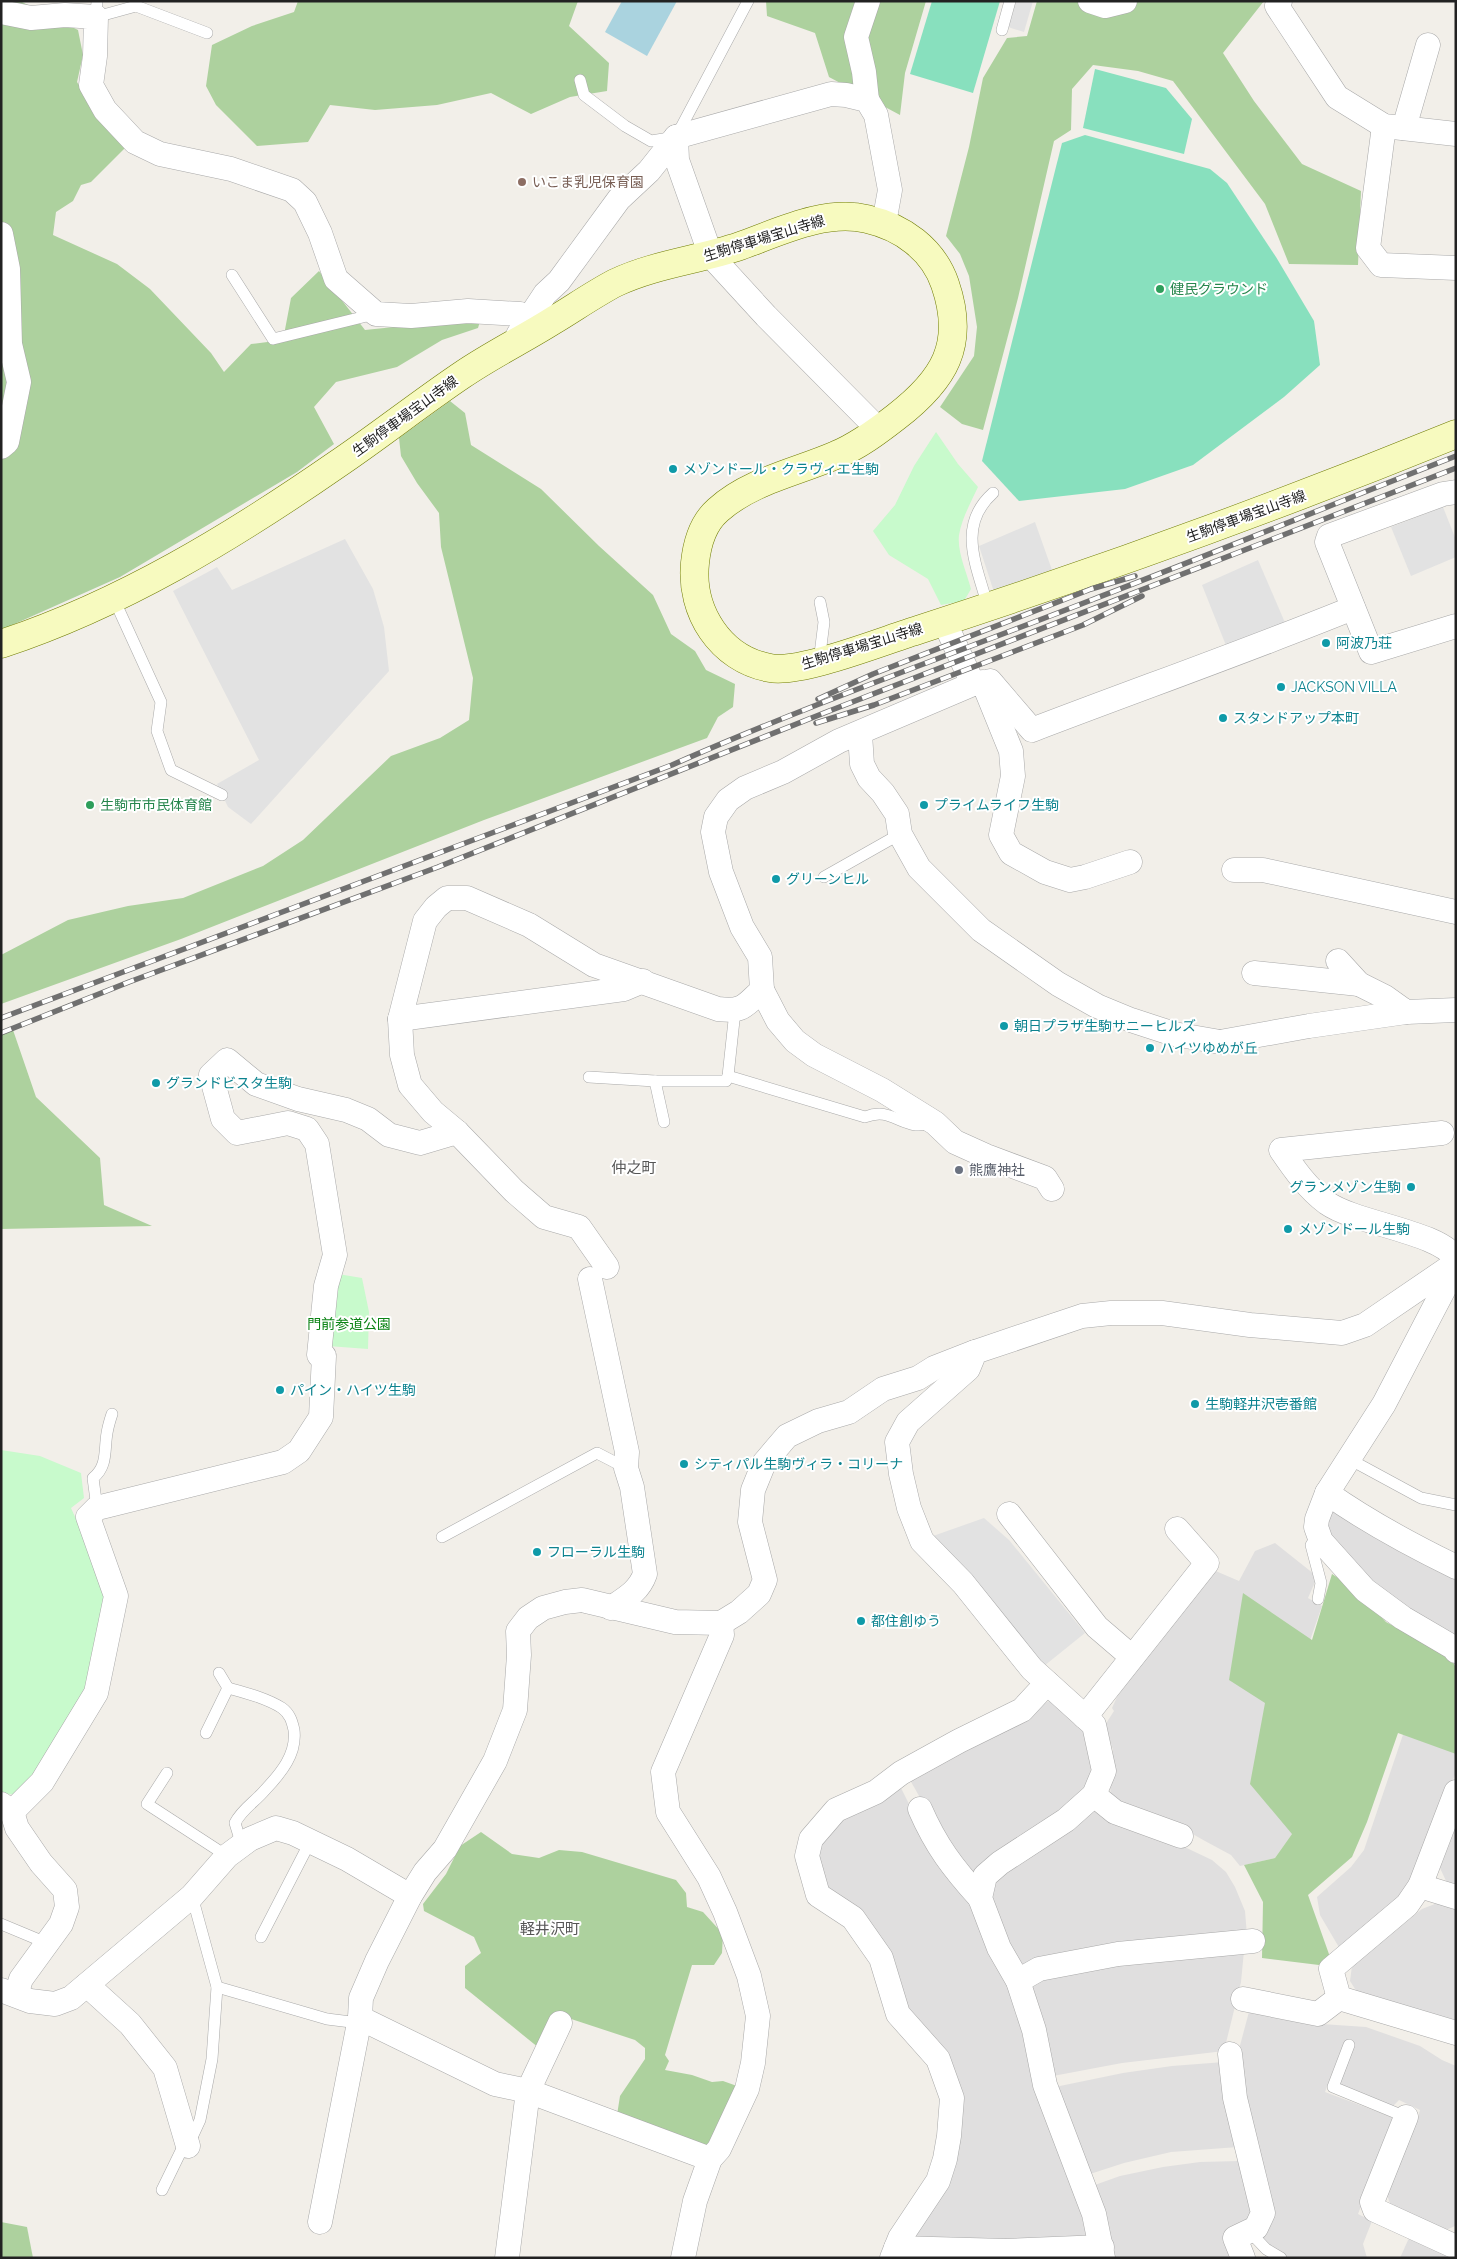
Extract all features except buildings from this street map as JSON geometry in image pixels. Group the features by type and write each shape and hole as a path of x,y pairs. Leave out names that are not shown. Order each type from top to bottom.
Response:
{"main road":[{"name":"生駒停車場宝山寺線","path":"1,644 113,597 175,567 232,535 340,463 466,372 617,282 673,263 711,256 797,226 837,217 856,216 884,223 911,238 934,260 945,284 953,317 952,348 939,375 918,400 879,430 843,453 746,490 714,513 697,542 694,577 701,615 720,642 746,661 776,670 819,662 989,608 1294,499 1456,434"}],"street":[{"path":"868,1 856,37 864,72 867,100 876,115 890,190 884,223"},
{"path":"1090,1 1105,6 1125,1"},
{"path":"1280,1 1277,6 1337,97 1394,127 1456,134"},
{"path":"1,12 31,18 65,15 97,9 95,56 91,86 105,110 135,142 160,154 231,169 292,190 305,202 320,233 336,279 376,314 411,316 468,311 520,314 526,321"},
{"path":"1428,45 1394,127 1368,248 1381,265 1456,268"},
{"path":"510,347 545,294 559,281 619,199 649,171 676,137 831,94 867,100"},
{"path":"676,137 677,160 711,256 766,316 879,430"},
{"path":"1,234 8,269 10,344 19,382 7,442 1,447"},
{"path":"1456,492 1443,494 1329,536 1327,542 1371,652 1456,626"},
{"path":"1052,1189 1045,1178 955,1142 936,1123 882,1090 814,1054 794,1041 778,1021 762,990 760,957 742,926 721,872 713,832 716,817 728,800 745,788 783,772 839,741 860,734 978,683 991,681 1032,730 1200,666 1233,656 1353,608"},
{"path":"944,621 978,683 1011,751 1013,776 1001,835 1011,853 1045,872 1070,880 1086,877 1130,862"},
{"path":"860,734 862,764 869,778 883,793 897,814 900,834 919,868 982,930 1058,984 1097,1006 1131,1020 1174,1034 1220,1042 1309,1026 1406,1012 1456,1010"},
{"path":"1234,870 1262,870 1456,912"},
{"path":"612,1608 642,1584 645,1574 632,1487 626,1468 628,1452 598,1273 579,1227 544,1217 514,1191 457,1132 433,1112 410,1085 402,1055 400,1019 425,921 446,898 467,898 528,925 566,946 594,965 718,1009 735,1011 745,1006 762,990"},
{"path":"1338,961 1359,984"},
{"path":"1254,973 1359,984 1385,997 1406,1012"},
{"path":"400,1019 624,988 643,981"},
{"path":"410,1896 380,1876 293,1833 276,1828 250,1839 234,1851 192,1896 71,1998 55,2004 30,2001 8,1993 21,1979 61,1924 67,1907 65,1890 41,1863 17,1828 7,1808 42,1782 96,1693 116,1596 88,1517 97,1508 283,1462 299,1451 321,1417 326,1286 335,1255 317,1144 307,1129 288,1123 237,1133 223,1120 211,1075 227,1060 256,1084 305,1101 346,1110 368,1119 389,1135 404,1140 420,1143 457,1132"},
{"path":"1442,1133 1281,1150 1298,1174 1327,1203 1371,1222 1423,1237 1451,1251 1456,1259"},
{"path":"320,2222 359,2020 361,1998 377,1961 410,1896 425,1872 445,1849 463,1820 505,1739 515,1710 519,1654 518,1631 528,1618 543,1608 582,1600 675,1622 721,1624 739,1612 759,1594 764,1580 750,1522 753,1490 764,1463 787,1436 818,1421 849,1412 883,1388 918,1378 934,1368 975,1352 1082,1316 1111,1312 1162,1313 1250,1325 1342,1333 1365,1325 1456,1265"},
{"path":"1456,1265 1384,1404 1327,1493 1317,1519 1320,1541 1365,1590 1402,1618 1454,1648 1456,1651"},
{"path":"975,1352 968,1369 908,1422 897,1442 901,1474 909,1508 922,1541 963,1583 1032,1669 1094,1725 1104,1771 1094,1794 1066,1820 1000,1863 985,1876 980,1898"},
{"path":"1327,1493 1357,1514 1409,1544 1456,1567"},
{"path":"1009,1514 1097,1627 1132,1657"},
{"path":"1085,1717 1207,1563 1177,1529"},
{"path":"684,2258 695,2201 710,2159 719,2149 747,2089 753,2063 758,2016 749,1976 725,1912 709,1877 668,1812 664,1772 722,1635 721,1624"},
{"path":"894,2253 938,2180 948,2144 952,2098 938,2060 898,2014 881,1958 853,1918 818,1895 807,1856 811,1840 836,1810 876,1792 901,1773 959,1741 1022,1710 1047,1683"},
{"path":"1338,1998 1331,1969 1407,1905 1420,1886 1456,1792"},
{"path":"1094,1794 1115,1812 1182,1836"},
{"path":"894,2253 1103,2252 1094,2214 1045,2085 1034,2030 1018,1981 999,1948 980,1898 953,1869 932,1836 920,1809"},
{"path":"1420,1886 1456,1897"},
{"path":"1018,1981 1039,1970 1118,1954 1253,1941"},
{"path":"87,1985 130,2024 165,2068 188,2146"},
{"path":"1244,1999 1318,2014 1338,1998"},
{"path":"1338,1998 1456,2033"},
{"path":"359,2020 495,2084 528,2091 710,2159"},
{"path":"507,2258 528,2091 560,2023"},
{"path":"1230,2054 1235,2098 1262,2213 1256,2228 1236,2238 1243,2258"},
{"path":"1406,2117 1372,2202 1376,2210 1456,2247"}],"lane":[{"path":"580,80 584,95 625,126 651,140 676,137 748,1"},
{"path":"1002,30 1010,1"},
{"path":"97,9 136,6 208,33"},
{"path":"232,275 273,339 376,314"},
{"path":"989,608 973,550 972,525 983,502 993,493"},
{"path":"113,597 161,702 157,731 171,770 222,795"},
{"path":"819,662 824,622 820,602"},
{"path":"824,877 900,834"},
{"path":"589,1077 656,1081 726,1081 735,1011"},
{"path":"728,1076 865,1117 872,1114 886,1114 916,1125 936,1123"},
{"path":"656,1081 664,1122"},
{"path":"97,1508 93,1478 99,1472 105,1457 107,1433 112,1414"},
{"path":"442,1537 597,1452 626,1468"},
{"path":"1349,1458 1421,1498 1456,1505"},
{"path":"1318,1534 1311,1545 1321,1583 1318,1599"},
{"path":"167,1773 147,1804 234,1851 235,1824 239,1815 264,1792 278,1775 291,1757 295,1741 292,1718 282,1708 248,1693 228,1688 219,1673"},
{"path":"206,1733 228,1688"},
{"path":"261,1937 310,1842"},
{"path":"162,2190 182,2149 188,2146 200,2120 212,2059 216,1986 192,1896"},
{"path":"1,1924 37,1939 45,1946"},
{"path":"216,1986 327,2019 359,2020"},
{"path":"1349,2045 1333,2087 1406,2117"},
{"path":"1249,2231 1266,2249 1281,2258"}],"shaded area":[{"path":"1016,1 1033,1 1024,32 1008,27"},
{"path":"1443,507 1456,540 1456,557 1411,576 1391,527"},
{"path":"1035,522 1052,570 994,592 979,546"},
{"path":"345,539 373,589 384,627 389,671 251,824 228,807 217,784 259,760 173,591 217,567 232,590"},
{"path":"1258,560 1286,625 1227,648 1202,585"},
{"path":"1328,1509 1456,1573 1456,1644 1393,1606 1331,1545 1325,1516"},
{"path":"984,1518 1009,1540 1085,1633 1044,1666 933,1536"},
{"path":"1275,1543 1314,1574 1315,1582 1308,1598 1322,1606 1286,1709 1292,1834 1275,1858 1240,1866 1231,1855 1182,1828 1171,1828 1111,1796 1113,1750 1105,1725 1114,1711 1112,1708 1117,1697 1211,1569 1239,1581 1255,1551"},
{"path":"1433,1646 1456,1664 1456,1772 1410,1894 1340,1949 1320,1915 1317,1897 1351,1867 1364,1850"},
{"path":"1049,1701 1059,1702 1083,1728 1093,1762 1087,1784 1079,1799 974,1880 952,1854 910,1780"},
{"path":"901,1788 925,1836 971,1898 1013,1991 1095,2238 1089,2243 911,2239 960,2090 957,2076 830,1897 819,1869 820,1851 825,1838 836,1822"},
{"path":"1093,1810 1109,1820 1157,1834 1212,1860 1226,1872 1235,1887 1245,1911 1247,1935 1024,1969 1005,1936 991,1892 995,1881"},
{"path":"1456,1826 1456,1886 1447,1883 1440,1868"},
{"path":"1440,1902 1456,1907 1456,2024 1359,1995 1350,1981 1352,1966 1422,1909"},
{"path":"1244,1951 1241,1982 1224,2051 1122,2063 1053,2076 1029,1985 1043,1973"},
{"path":"1250,2008 1307,2023 1366,2027 1420,2046 1442,2060 1456,2066 1455,2226 1446,2230 1392,2209 1386,2192 1411,2130 1415,2128 1420,2110 1399,2100 1393,2106 1339,2084 1354,2042 1349,2039 1339,2055 1325,2092 1392,2117 1393,2124 1358,2214 1372,2221 1363,2244 1367,2258 1288,2258 1273,2248 1260,2235 1238,2053"},
{"path":"1224,2062 1238,2147 1171,2152 1124,2163 1087,2175 1055,2087 1123,2073 1172,2066"},
{"path":"1240,2161 1257,2215 1237,2258 1113,2258 1112,2240 1108,2239 1092,2186 1120,2176 1163,2167 1200,2162"},
{"path":"1409,2238 1447,2253 1446,2258 1400,2258"}],"green space":[{"path":"1,1 20,1 78,30 83,55 77,82 91,105 127,146 91,182 81,185 73,201 56,212 53,235 117,264 150,289 211,353 224,372 251,344 283,340 291,298 319,271 365,330 481,318 478,328 442,340 397,367 336,382 314,407 334,444 297,472 120,577 1,630"},
{"path":"298,1 578,1 569,26 609,63 607,91 570,97 531,114 491,93 437,105 375,110 330,105 308,142 257,146 216,105 206,86 212,45 252,26 294,12"},
{"path":"766,1 926,1 905,73 900,115 829,77 815,33 767,16"},
{"path":"932,1 1000,1 973,93 910,74"},
{"path":"1037,1 1264,1 1223,53 1254,101 1302,164 1361,191 1358,265 1289,264 1265,204 1173,81 1138,71 1093,65 1072,89 1071,130 1054,141 1018,298 983,430 962,424 940,407 974,356 977,327 969,276 960,254 946,236 969,147 983,78 1007,38 1027,36"},
{"path":"1095,69 1166,88 1192,119 1184,154 1083,128"},
{"name":"健民グラウンド","path":"1085,135 1210,169 1227,183 1276,257 1314,321 1320,365 1284,397 1193,465 1125,489 1019,501 982,461 1062,143"},
{"path":"450,401 465,413 471,445 541,489 599,546 653,595 671,634 695,651 706,670 735,684 733,707 718,717 707,738 484,820 181,939 1,1004 1,955 68,920 128,906 183,898 263,866 303,840 391,756 440,738 469,720 473,678 441,547 439,513 417,483 401,456 399,438"},
{"path":"936,432 958,464 978,487 964,516 959,535 961,555 971,589 964,601 941,605 928,579 889,555 873,531 895,505 914,466"},
{"path":"13,1030 36,1097 100,1158 104,1205 152,1226 1,1229 1,1035"},
{"name":"門前参道公園","path":"338,1274 362,1278 369,1312 368,1349 328,1346"},
{"path":"1,1450 40,1456 81,1473 84,1498 71,1508 96,1563 106,1593 86,1697 26,1789 11,1794 1,1791"},
{"path":"1332,1574 1357,1590 1386,1622 1449,1655 1456,1668 1456,1754 1398,1733 1367,1822 1352,1857 1308,1895 1330,1957 1319,1965 1262,1958 1263,1902 1244,1865 1275,1858 1292,1834 1250,1784 1265,1703 1229,1680 1243,1593 1312,1640"},
{"path":"481,1832 512,1854 539,1858 559,1850 582,1852 676,1880 686,1893 687,1907 703,1912 723,1934 722,1953 714,1965 692,1965 665,2055 669,2061 665,2070 692,2075 712,2082 723,2081 737,2086 712,2143 705,2147 617,2115 620,2096 645,2059 645,2048 635,2040 556,2014 539,2048 465,1988 465,1966 481,1953 474,1937 424,1911 423,1904 446,1874 460,1846"},
{"path":"1,2222 27,2227 33,2258 1,2258"}],"water":[{"path":"622,1 677,1 647,56 605,32"}],"railway":[{"path":"1,1018 672,765 829,700 1139,582 1456,456"},
{"path":"1,1033 129,982 438,867 824,713 1456,468"},
{"path":"818,699 873,674 1091,589 1135,576"},
{"path":"816,723 874,705 1083,625 1142,596"}],"place":[{"name":"いこま乳児保育園","path":"522,182"},
{"name":"健民グラウンド","path":"1160,289"},
{"name":"メゾンドール・クラヴィエ生駒","path":"673,469"},
{"name":"阿波乃荘","path":"1326,643"},
{"name":"JACKSON VILLA","path":"1281,687"},
{"name":"スタンドアップ本町","path":"1223,718"},
{"name":"生駒市市民体育館","path":"90,805"},
{"name":"プライムライフ生駒","path":"924,805"},
{"name":"グリーンヒル","path":"776,879"},
{"name":"朝日プラザ生駒サニーヒルズ","path":"1004,1026"},
{"name":"ハイツゆめが丘","path":"1150,1048"},
{"name":"グランドビスタ生駒","path":"156,1083"},
{"name":"熊鷹神社","path":"959,1170"},
{"name":"グランメゾン生駒","path":"1411,1187"},
{"name":"メゾンドール生駒","path":"1288,1229"},
{"name":"パイン・ハイツ生駒","path":"280,1390"},
{"name":"生駒軽井沢壱番館","path":"1195,1404"},
{"name":"シティパル生駒ヴィラ・コリーナ","path":"684,1464"},
{"name":"フローラル生駒","path":"537,1552"},
{"name":"都住創ゆう","path":"861,1621"}],"district":[{"name":"仲之町","path":"634,1168"},
{"name":"軽井沢町","path":"550,1929"}]}
